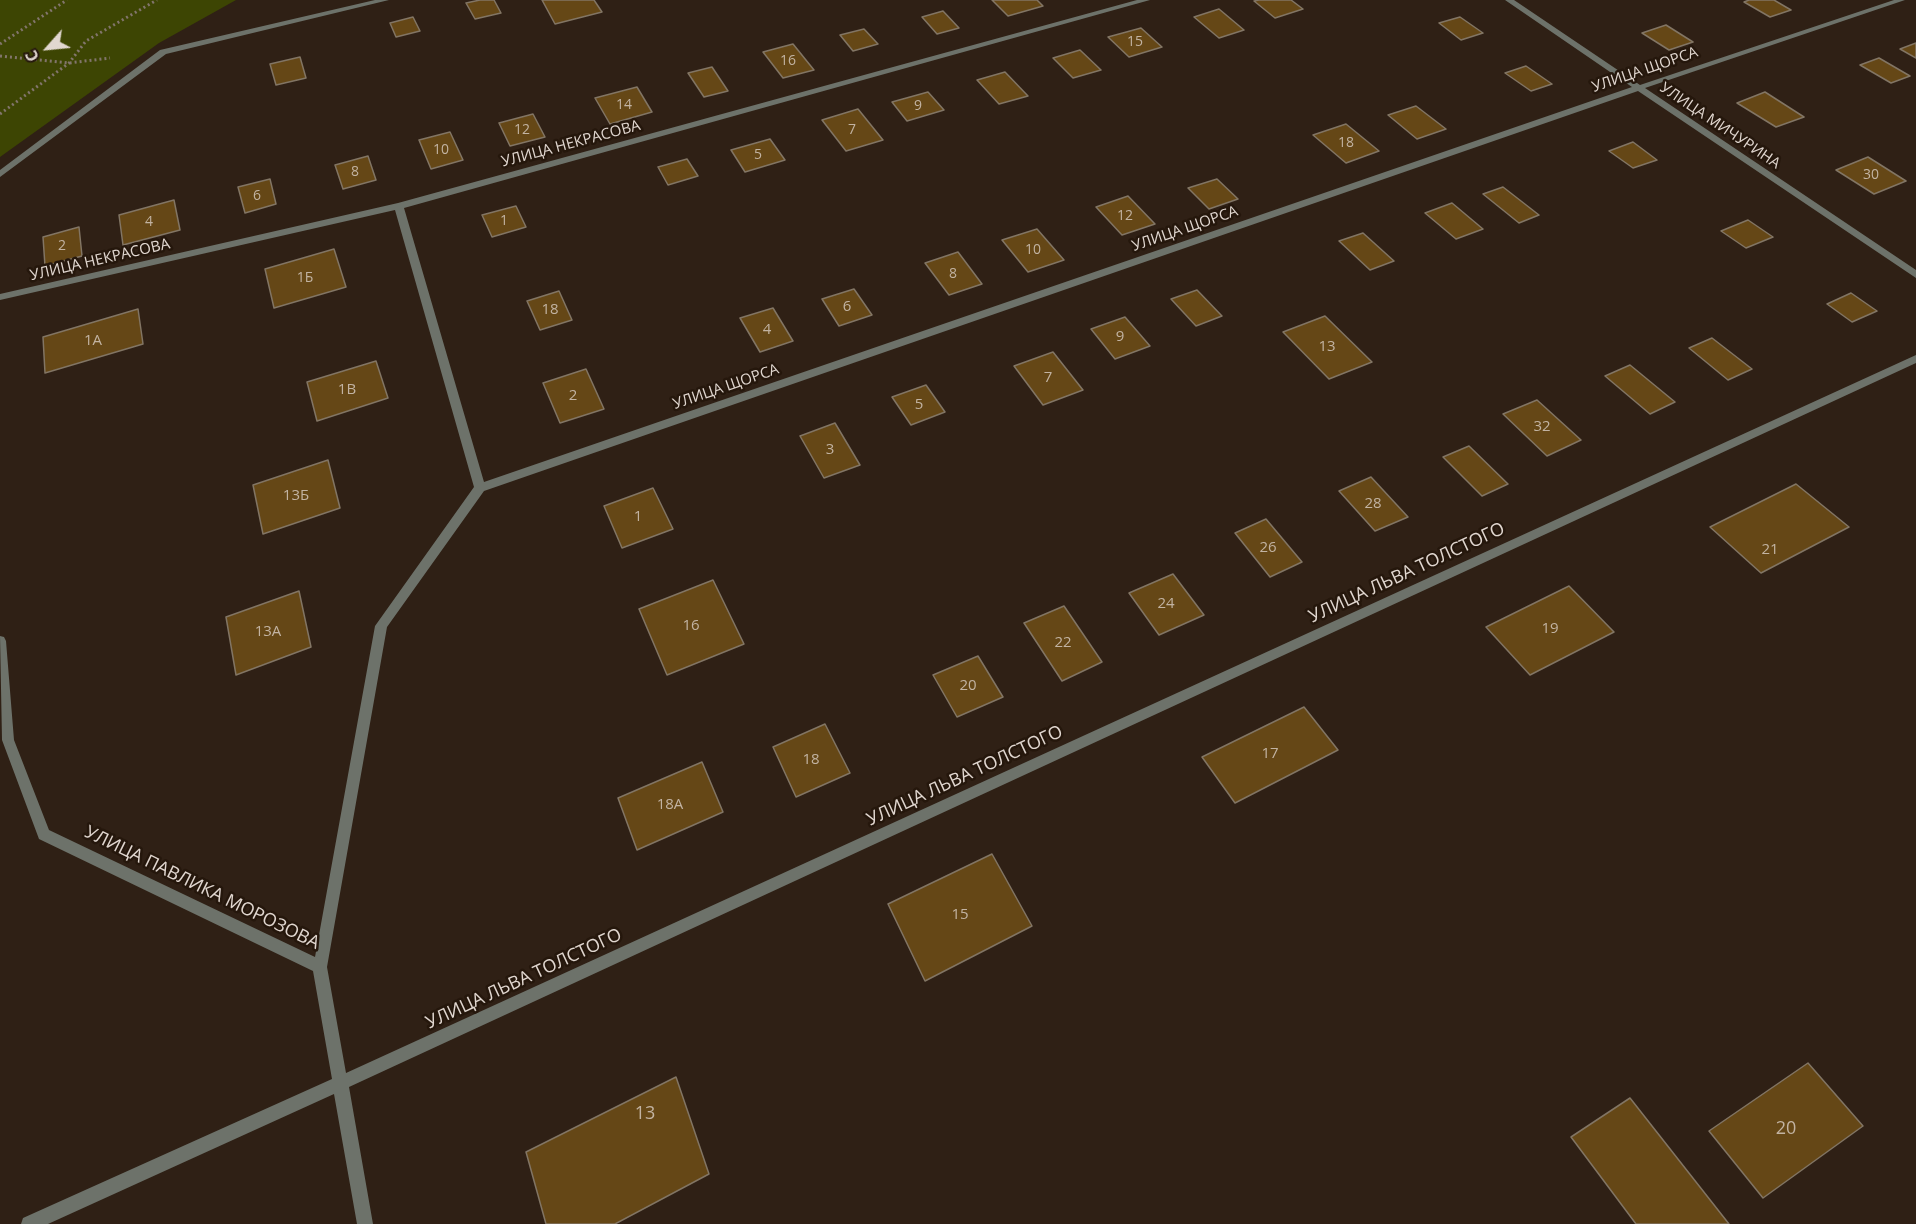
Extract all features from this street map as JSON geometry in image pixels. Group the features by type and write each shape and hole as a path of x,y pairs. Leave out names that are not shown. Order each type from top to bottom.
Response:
{"street":[{"path":"0,174 163,52 385,0"},
{"name":"УЛИЦА НЕКРАСОВА","path":"0,297 399,206 1146,0"},
{"name":"УЛИЦА МИЧУРИНА","path":"1509,0 1916,275"},
{"name":"УЛИЦА ЩОРСА","path":"480,488 1638,88 1901,0"},
{"path":"320,967 381,626 480,488 399,206"},
{"name":"УЛИЦА ЛЬВА ТОЛСТОГО","path":"29,1224 339,1084 1916,359"},
{"name":"УЛИЦА ПАВЛИКА МОРОЗОВА","path":"0,641 8,740 44,834 320,967 365,1224"}],"path":[{"path":"0,44 67,0"},
{"path":"0,114 69,63 86,41 157,0"},
{"path":"0,56 69,63 163,52"}],"green space":[{"path":"0,0 236,0 159,43 0,157"}],"building":[{"path":"494,0 501,13 475,19 466,3"},
{"path":"542,0 594,0 602,12 555,24"},
{"path":"992,0 1037,0 1043,6 1008,16"},
{"path":"1291,0 1303,9 1275,18 1254,1"},
{"path":"1774,0 1791,10 1770,17 1744,2"},
{"path":"1219,9 1244,30 1219,38 1194,17"},
{"path":"943,11 959,28 937,34 922,17"},
{"path":"413,17 420,31 396,37 390,23"},
{"path":"1460,17 1483,33 1461,40 1439,23"},
{"path":"1666,25 1693,42 1669,50 1642,33"},
{"path":"1141,28 1162,47 1129,57 1108,37"},
{"path":"864,29 878,44 853,51 840,35"},
{"path":"1916,43 1916,58 1900,49"},
{"path":"793,44 814,70 783,78 763,52"},
{"path":"1080,50 1101,70 1073,78 1053,58"},
{"path":"300,57 306,78 276,85 270,64"},
{"path":"1879,58 1910,76 1891,83 1860,65"},
{"path":"1526,66 1552,84 1531,91 1505,73"},
{"path":"712,67 728,91 704,97 688,73"},
{"path":"1005,72 1028,96 999,104 977,80"},
{"path":"637,87 652,112 610,124 595,98"},
{"path":"928,92 944,110 907,121 892,102"},
{"path":"1765,92 1804,117 1776,127 1737,103"},
{"path":"1416,106 1446,129 1417,139 1388,115"},
{"path":"858,109 883,140 846,151 822,120"},
{"path":"533,114 545,137 510,146 499,123"},
{"path":"1346,124 1379,151 1346,163 1313,135"},
{"path":"450,132 463,160 431,169 419,140"},
{"path":"770,139 785,160 745,172 731,150"},
{"path":"1633,142 1657,160 1633,168 1609,151"},
{"path":"368,156 376,180 343,189 335,165"},
{"path":"1868,157 1906,181 1874,194 1836,170"},
{"path":"687,159 698,176 668,185 658,167"},
{"path":"270,179 276,204 245,213 238,187"},
{"path":"1217,179 1238,199 1209,209 1188,188"},
{"path":"1503,187 1539,215 1519,223 1483,194"},
{"path":"1128,196 1155,224 1122,235 1096,207"},
{"path":"174,200 180,230 123,245 119,215"},
{"path":"1452,203 1483,229 1456,239 1425,213"},
{"path":"516,206 526,227 492,237 482,215"},
{"path":"1748,220 1773,237 1746,248 1721,231"},
{"path":"79,227 82,256 45,266 43,237"},
{"path":"1037,229 1064,260 1028,272 1002,240"},
{"path":"1363,233 1394,261 1370,270 1339,241"},
{"path":"334,249 346,287 274,308 265,269"},
{"path":"958,252 982,284 949,295 925,263"},
{"path":"854,289 872,315 839,326 822,299"},
{"path":"1197,290 1222,316 1196,326 1171,299"},
{"path":"559,291 572,320 540,330 527,301"},
{"path":"1851,293 1877,311 1852,322 1827,304"},
{"path":"773,308 793,341 760,352 740,318"},
{"path":"138,309 143,344 45,373 43,337"},
{"path":"1325,316 1372,362 1329,379 1283,332"},
{"path":"1125,317 1150,346 1115,359 1091,329"},
{"path":"1712,338 1752,369 1728,380 1689,348"},
{"path":"1053,352 1083,390 1043,405 1014,366"},
{"path":"376,361 388,398 317,421 307,382"},
{"path":"1630,365 1675,402 1650,414 1605,376"},
{"path":"586,369 604,409 560,423 543,383"},
{"path":"926,385 945,412 911,425 892,397"},
{"path":"1537,400 1581,440 1547,456 1503,414"},
{"path":"835,423 860,465 824,478 800,436"},
{"path":"1469,446 1508,484 1482,496 1443,457"},
{"path":"328,460 340,508 263,534 253,485"},
{"path":"1371,477 1408,517 1375,531 1339,491"},
{"path":"1796,484 1849,527 1761,573 1710,527"},
{"path":"653,488 673,529 622,548 604,506"},
{"path":"1266,519 1302,562 1270,577 1235,533"},
{"path":"1173,574 1204,615 1159,635 1129,593"},
{"path":"713,580 744,644 667,675 639,609"},
{"path":"1569,586 1614,632 1530,675 1486,627"},
{"path":"299,591 311,647 236,675 226,617"},
{"path":"1064,606 1102,662 1062,681 1024,623"},
{"path":"978,656 1003,697 957,717 933,675"},
{"path":"1304,707 1338,750 1235,803 1202,757"},
{"path":"825,724 850,773 796,797 773,747"},
{"path":"702,762 723,812 637,850 618,798"},
{"path":"992,854 1032,926 925,981 888,904"},
{"path":"1808,1063 1863,1126 1763,1198 1709,1131"},
{"path":"676,1077 709,1174 615,1224 546,1224 526,1152"},
{"path":"1630,1098 1729,1224 1636,1224 1571,1137"}]}
